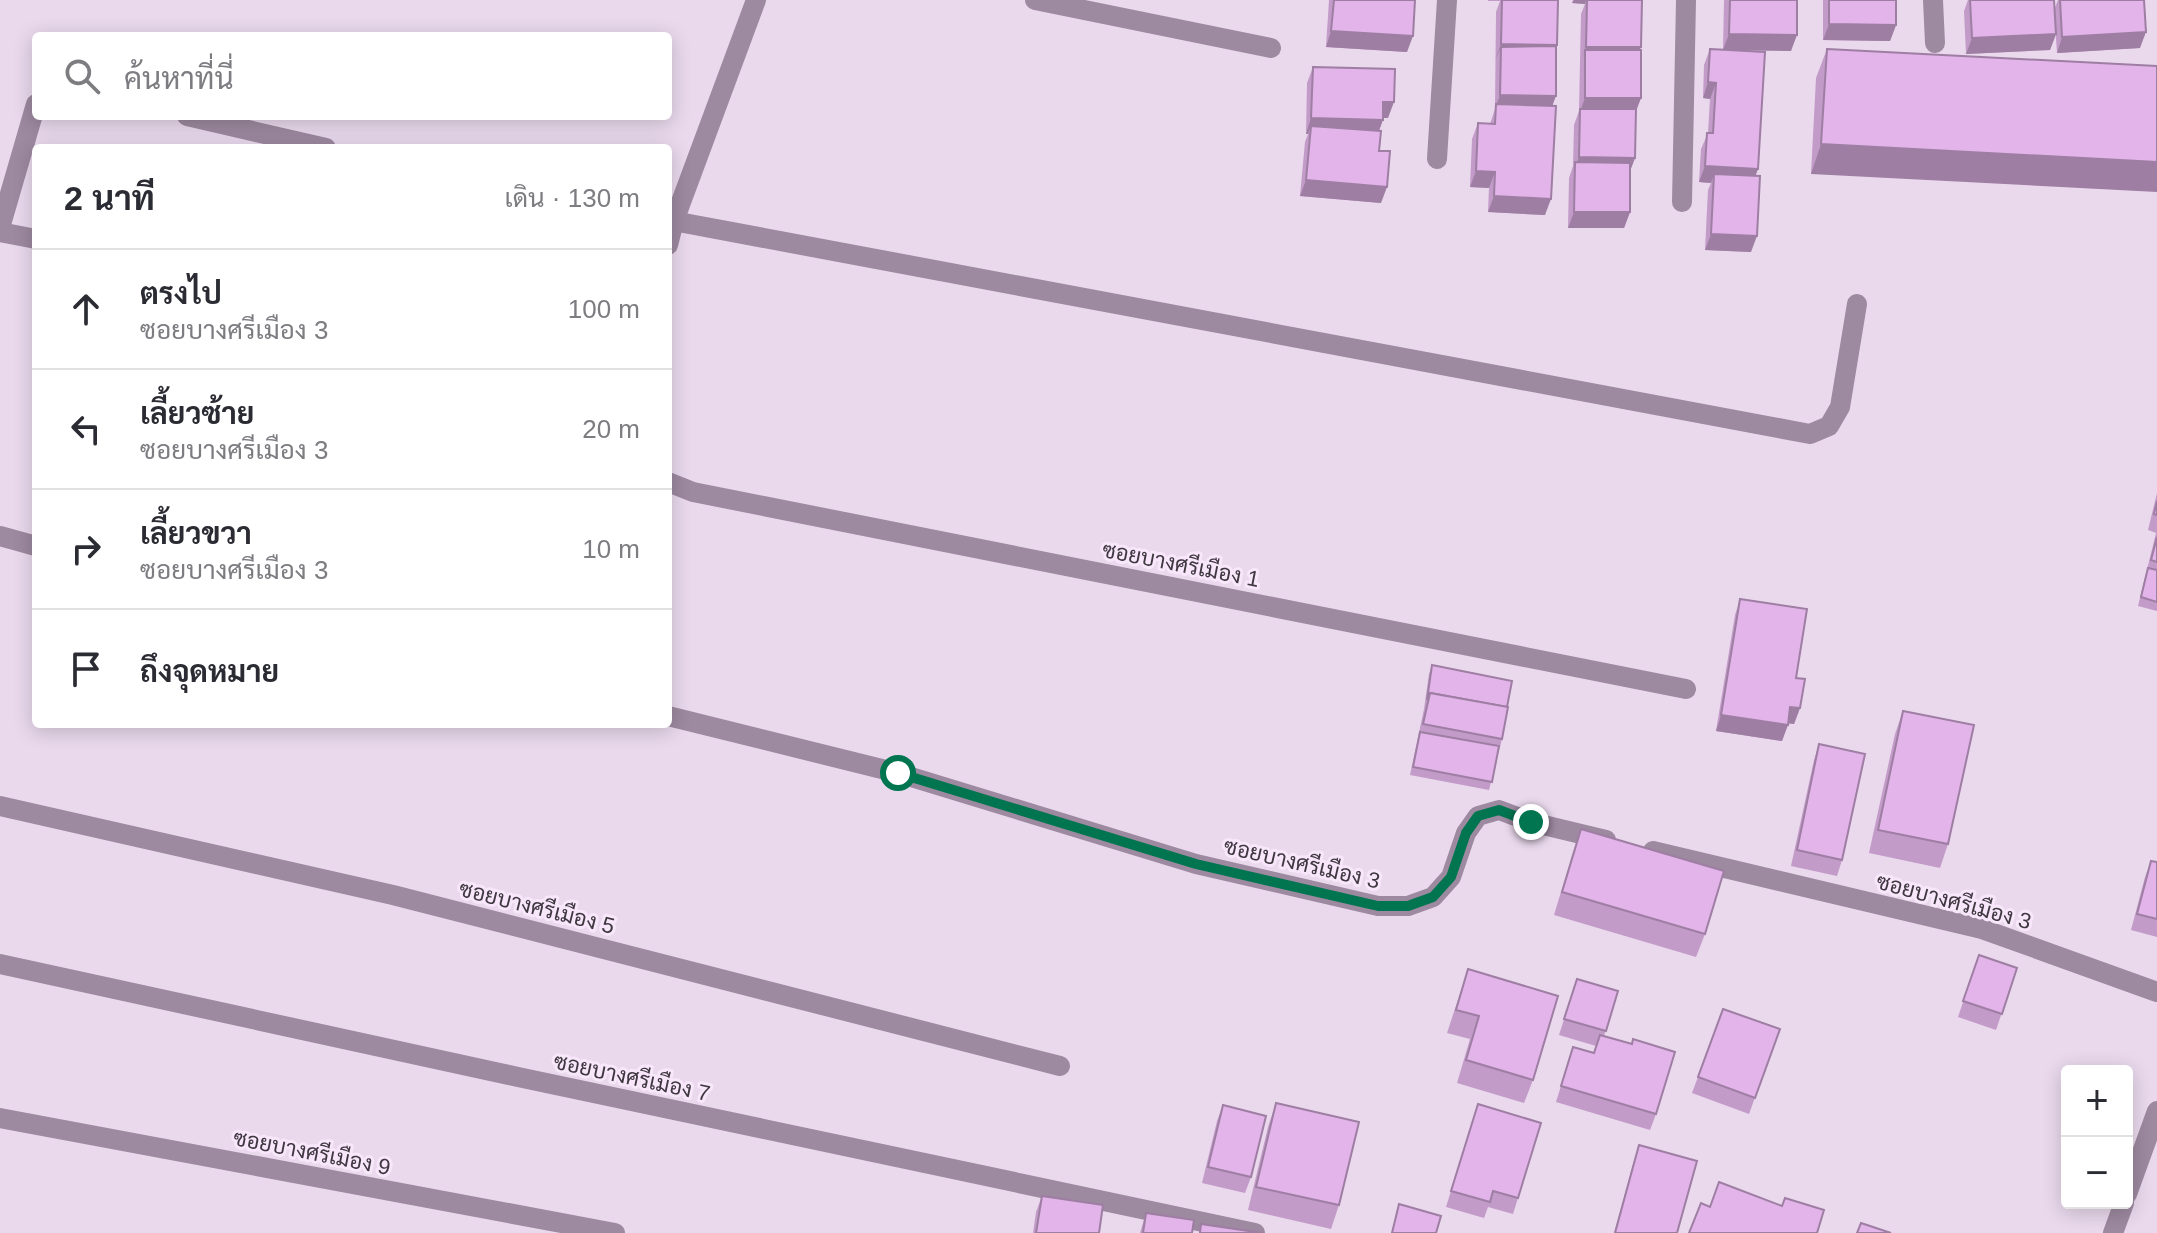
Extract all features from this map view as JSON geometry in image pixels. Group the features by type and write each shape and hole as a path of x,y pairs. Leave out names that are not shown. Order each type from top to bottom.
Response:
{"street":[{"path":"672,217 756,0"},
{"path":"1035,0 1271,48"},
{"path":"1437,159 1447,0"},
{"path":"1682,202 1686,0"},
{"path":"1933,0 1935,43"},
{"path":"32,118 0,230 32,238"},
{"path":"204,120 309,144"},
{"path":"672,220 1810,434 1829,426 1840,407 1857,304"},
{"name":"ซอยบางศรีเมือง 1","path":"672,484 693,492 1686,689"},
{"path":"0,536 32,545"},
{"name":"ซอยบางศรีเมือง 3","path":"672,717 898,773 1196,864 1378,906 1408,906 1433,897 1451,877 1466,833 1478,816 1499,810 1531,822 1982,929 2157,992"},
{"name":"ซอยบางศรีเมือง 5","path":"0,806 393,895 1060,1066"},
{"name":"ซอยบางศรีเมือง 7","path":"0,964 1255,1233"},
{"path":"2133,1177 2157,1111"},
{"name":"ซอยบางศรีเมือง 9","path":"0,1118 615,1233"},
{"path":"2113,1233 2122,1209"}],"building":[{"path":"1334,0 1415,0 1413,36 1331,31"},
{"path":"1502,0 1558,0 1557,45 1501,44"},
{"path":"1587,0 1642,0 1641,47 1586,47"},
{"path":"1730,0 1797,0 1797,35 1729,34"},
{"path":"1829,0 1896,0 1896,25 1829,24"},
{"path":"1970,0 2054,0 2056,34 1972,38"},
{"path":"2060,0 2144,0 2146,32 2062,37"},
{"path":"1556,46 1556,96 1500,95 1501,47"},
{"path":"1710,49 1765,52 1758,169 1705,166 1707,133 1713,133 1716,83 1708,82"},
{"path":"1827,49 2157,66 2157,162 1821,144"},
{"path":"1585,50 1641,50 1641,98 1585,98"},
{"path":"1313,67 1395,69 1394,102 1383,102 1383,120 1311,118"},
{"path":"1496,104 1556,106 1551,199 1494,196 1495,172 1476,171 1478,123 1495,124"},
{"path":"1580,109 1636,109 1635,158 1579,157"},
{"path":"1311,126 1381,131 1379,151 1390,151 1387,187 1306,180"},
{"path":"1575,162 1630,163 1630,212 1574,212"},
{"path":"1714,174 1760,176 1757,236 1711,234"},
{"path":"2157,537 2157,562 2151,560"},
{"path":"2148,568 2157,570 2157,602 2141,597"},
{"path":"1740,599 1807,609 1796,678 1805,679 1800,708 1790,707 1788,725 1721,715"},
{"path":"1432,665 1512,681 1507,707 1430,693 1427,700"},
{"path":"1430,693 1508,707 1502,739 1423,724"},
{"path":"1903,711 1974,725 1948,844 1878,830"},
{"path":"1420,732 1499,746 1492,782 1413,767"},
{"path":"1819,744 1865,754 1842,860 1797,850"},
{"path":"1581,829 1724,871 1705,934 1562,892"},
{"path":"2151,861 2157,862 2157,919 2137,914"},
{"path":"1979,955 2017,968 2002,1014 1963,1001"},
{"path":"1468,969 1558,996 1533,1080 1466,1060 1479,1016 1456,1010"},
{"path":"1577,979 1618,991 1606,1031 1564,1019"},
{"path":"1723,1009 1780,1029 1755,1098 1698,1077"},
{"path":"1600,1035 1632,1044 1633,1039 1675,1052 1656,1114 1561,1086 1573,1047 1594,1053"},
{"path":"1276,1103 1359,1122 1339,1205 1256,1187"},
{"path":"1478,1104 1541,1123 1518,1198 1493,1191 1490,1202 1451,1191"},
{"path":"1223,1105 1266,1116 1251,1177 1208,1167"},
{"path":"1639,1145 1697,1161 1677,1233 1615,1233"},
{"path":"1719,1182 1782,1206 1785,1198 1824,1210 1817,1233 1689,1233 1701,1203 1710,1207"},
{"path":"1042,1196 1103,1205 1099,1233 1036,1233"},
{"path":"1399,1204 1441,1216 1436,1233 1392,1233"},
{"path":"1146,1213 1194,1220 1192,1233 1143,1233"},
{"path":"1861,1223 1891,1233 1857,1233"},
{"path":"1201,1224 1262,1233 1200,1233"}],"route":[{"path":"898,773 1196,864 1378,906 1408,906 1433,897 1451,877 1466,833 1478,816 1499,810 1531,822"}]}
